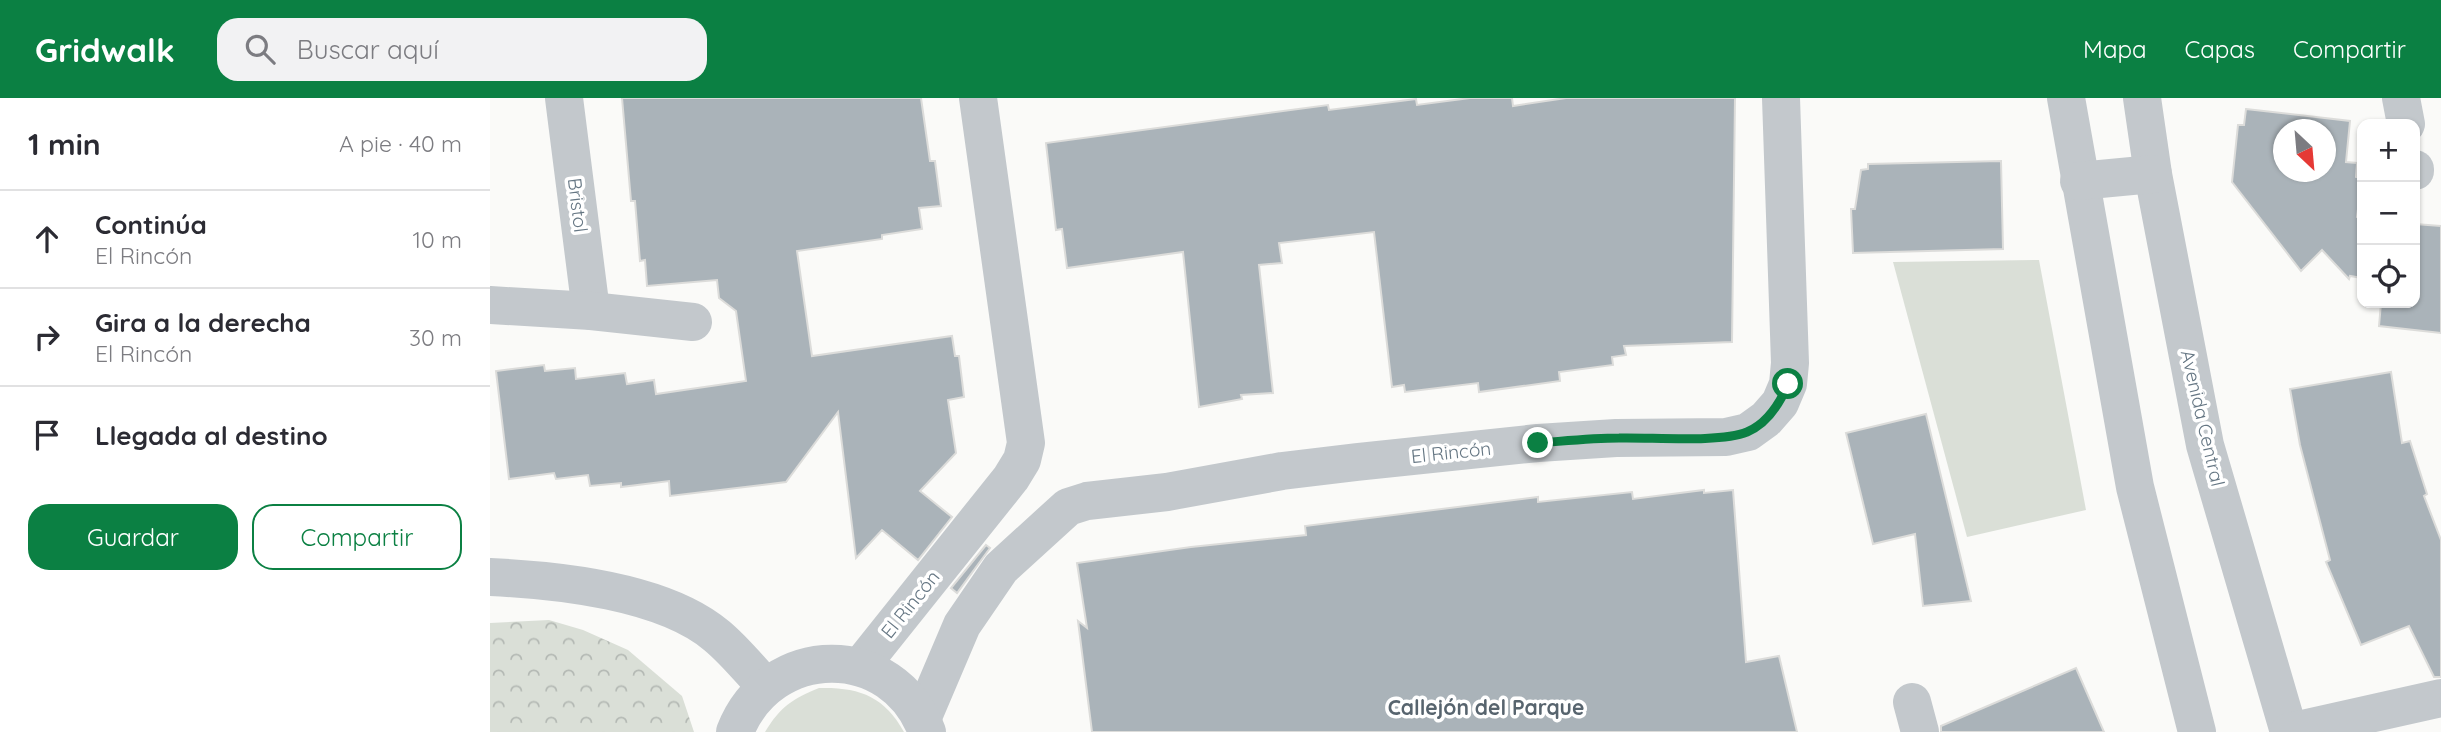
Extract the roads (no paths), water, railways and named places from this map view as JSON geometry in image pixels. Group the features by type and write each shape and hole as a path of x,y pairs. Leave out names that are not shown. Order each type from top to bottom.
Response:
{"street":[{"name":"Bristol","path":"564,98 591,311"},
{"name":"El Rincón","path":"925,725 962,625 1001,568 1068,507 1087,501 1167,492 1282,471 1357,462 1538,443 1726,436 1748,432 1766,419 1780,403 1788,384 1790,363 1781,98"},
{"path":"2066,98 2135,487 2197,732"},
{"name":"Avenida Central","path":"2142,98 2153,174 2205,445 2289,732"},
{"path":"2401,98 2405,119"},
{"name":"El Rincón","path":"860,667 1011,478 1022,460 1026,443 989,100"},
{"path":"2080,181 2153,174"},
{"path":"490,305 591,311 694,322"},
{"path":"490,577 572,584 631,597 680,613 716,635 766,687"},
{"path":"735,732 743,713 766,687 787,674 810,665 835,663 860,667 879,674 897,686 911,701 925,725"},
{"path":"2289,732 2441,698"}],"district":[{"name":"Callejón del Parque","path":"1486,708"}]}
